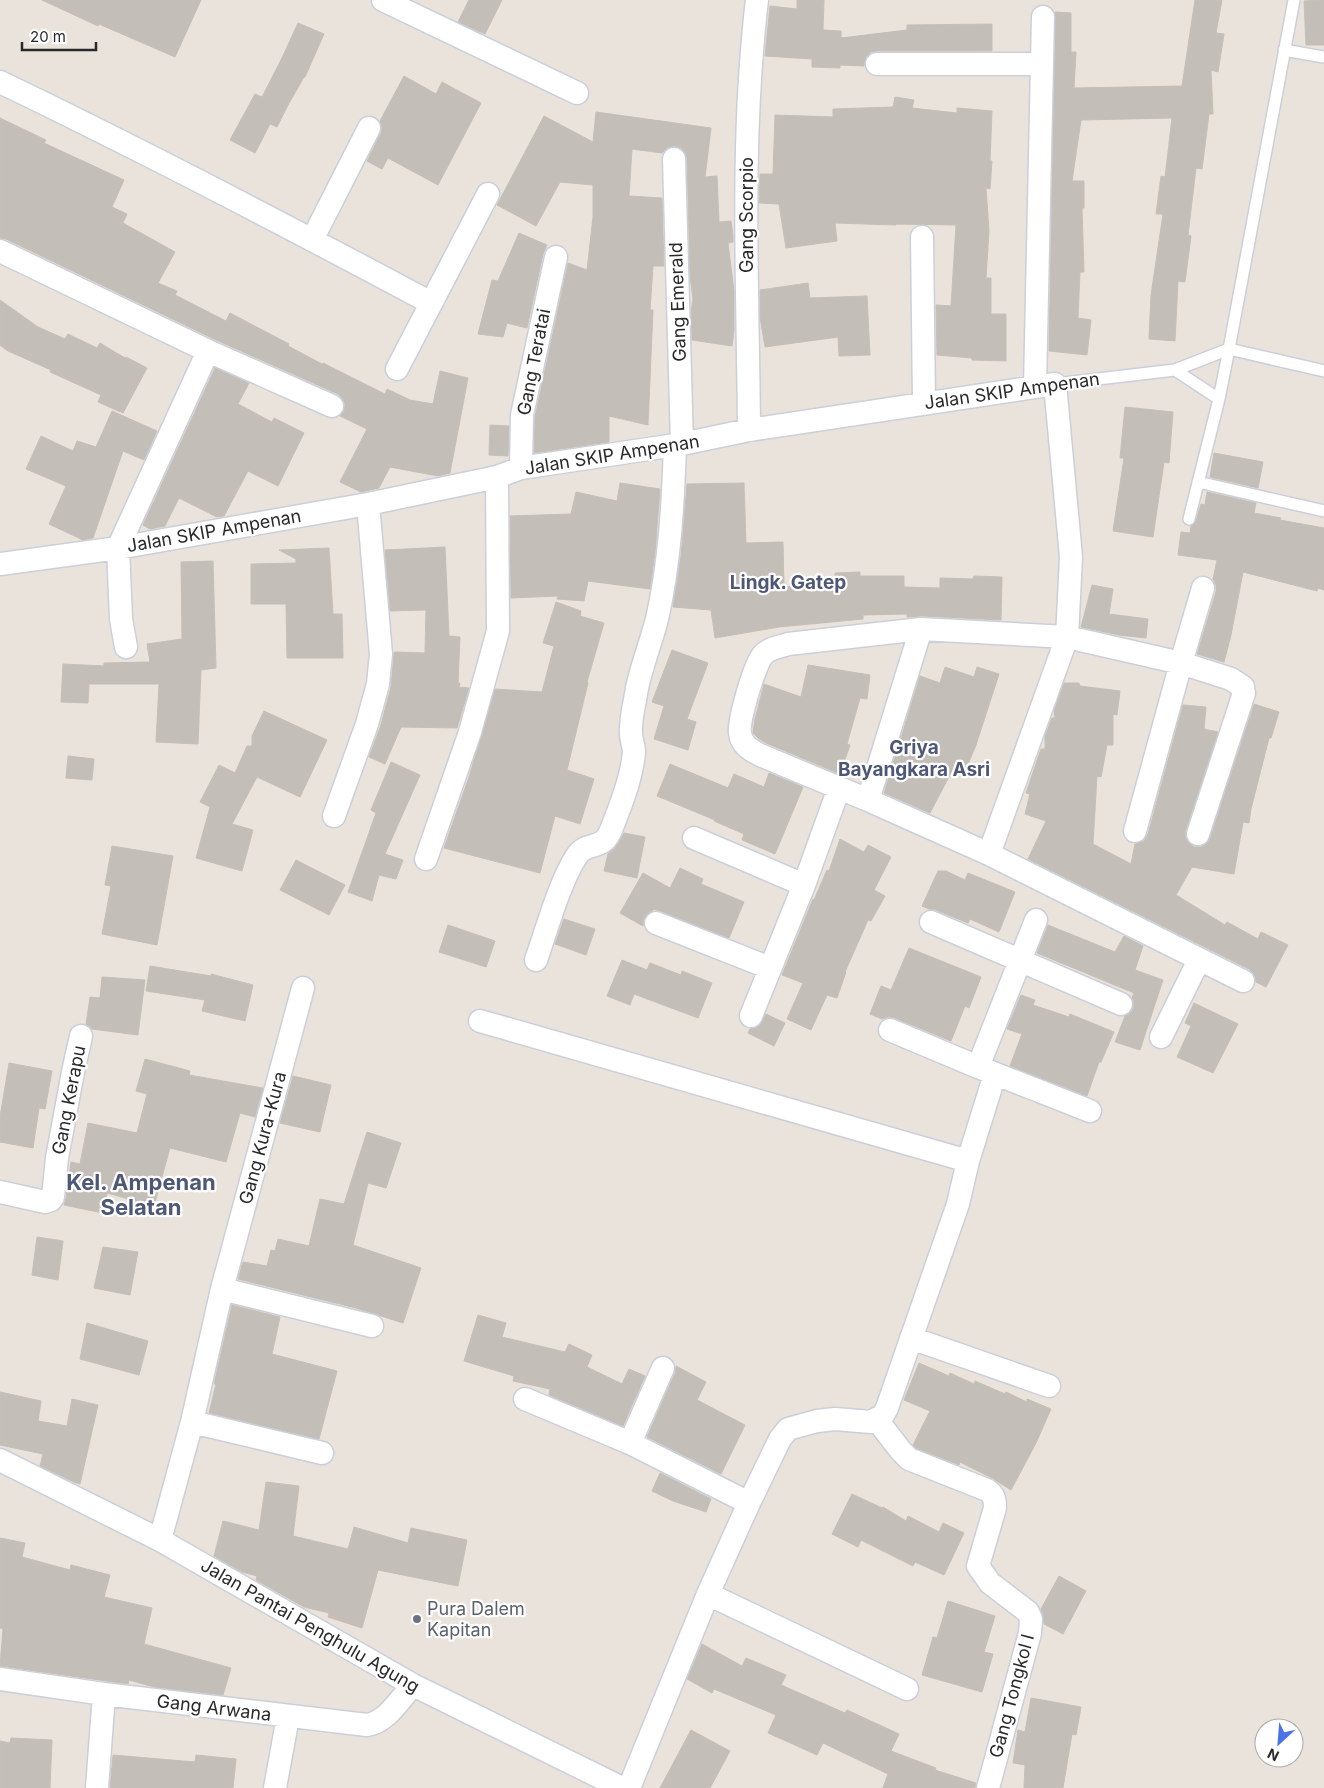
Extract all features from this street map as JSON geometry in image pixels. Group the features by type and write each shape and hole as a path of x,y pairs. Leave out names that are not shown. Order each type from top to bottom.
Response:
{"street":[{"path":"382,0 578,93"},
{"name":"Gang Scorpio","path":"749,430 746,170 752,37 756,0"},
{"path":"989,854 1067,637 1071,558 1045,386 1041,64 1043,17"},
{"path":"877,64 1041,64"},
{"path":"0,82 79,120 312,240 430,304"},
{"path":"312,240 369,128"},
{"name":"Gang Emerald","path":"536,960 560,892 576,855 585,847 600,844 606,840 613,827 631,768 634,750 631,733 632,720 639,678 657,619 673,513 678,445 674,159"},
{"path":"397,369 488,194"},
{"path":"922,237 924,404"},
{"path":"0,251 208,351 332,406"},
{"name":"Gang Teratai","path":"521,468 522,415 556,257"},
{"path":"126,646 121,619 118,548 208,351"},
{"name":"Jalan SKIP Ampenan","path":"0,564 118,548 368,504 497,477 521,468 678,445 749,430 1045,386"},
{"path":"426,859 470,732 498,631 497,477"},
{"path":"334,816 367,724 378,684 381,654 368,504"},
{"path":"1136,832 1203,588"},
{"path":"868,800 921,629"},
{"path":"1198,834 1244,693 1243,687 1231,679 1181,663 1067,637 921,629 788,644 770,650 759,660 743,711 740,733 742,741 747,748 989,854 1242,982"},
{"path":"751,1016 804,885 839,788"},
{"path":"694,838 804,885"},
{"path":"621,1787 748,1504 780,1439 788,1429 817,1421 835,1419 871,1422 877,1420 887,1408 958,1204 986,1070 1019,961 1036,920"},
{"path":"931,922 1121,1004"},
{"path":"656,923 770,968"},
{"path":"1161,1037 1199,960"},
{"name":"Gang Kura-Kura","path":"160,1540 192,1422 222,1289 304,988"},
{"path":"480,1021 968,1161"},
{"path":"890,1030 1090,1111"},
{"name":"Gang Kerapu","path":"0,1192 45,1202 51,1200 72,1072 81,1036"},
{"path":"222,1289 372,1326"},
{"path":"911,1338 1049,1386"},
{"path":"630,1443 663,1368"},
{"path":"525,1399 630,1443 748,1504"},
{"name":"Gang Tongkol I","path":"877,1420 901,1451 909,1458 986,1490 995,1499 995,1508 978,1566 990,1583 1028,1612 1031,1619 1030,1633 988,1788"},
{"path":"192,1422 322,1453"},
{"name":"Jalan Pantai Penghulu Agung","path":"0,1460 160,1540 413,1685 621,1787"},
{"path":"708,1594 907,1689"},
{"name":"Gang Arwana","path":"0,1679 104,1694 367,1725 382,1720 413,1685"},
{"path":"97,1788 104,1694"},
{"path":"274,1788 288,1717"}],"lane":[{"path":"1189,519 1219,399 1294,0"},
{"path":"1284,50 1324,57"},
{"path":"1229,349 1324,371"},
{"name":"Jalan SKIP Ampenan","path":"1045,386 1175,370 1229,349"},
{"path":"1175,370 1219,399"},
{"path":"1198,482 1324,511"}],"building":[{"path":"42,0 201,0 175,57 99,24 98,26"},
{"path":"469,0 502,0 485,34 458,22"},
{"path":"797,0 824,0 823,30 841,31 841,38 907,30 907,25 992,24 992,51 877,51 871,52 866,57 864,66 840,65 840,68 812,67 812,59 765,56 770,6 797,9"},
{"path":"1195,0 1222,0 1216,33 1224,34 1218,72 1211,70 1213,114 1209,114 1202,169 1196,168 1188,235 1191,236 1185,282 1178,281 1175,341 1149,339 1151,295 1163,214 1156,214 1161,176 1165,177 1172,118 1081,120 1072,181 1084,181 1084,208 1082,208 1084,272 1080,272 1078,318 1091,320 1087,355 1049,351 1055,12 1071,13 1071,52 1076,52 1074,88 1182,86"},
{"path":"1324,0 1324,45 1306,45 1304,1"},
{"path":"298,23 324,34 305,77 277,127 270,124 255,153 230,140 255,94 262,97"},
{"path":"404,76 436,94 442,82 481,103 438,185 388,158 382,169 367,161 381,133 380,121"},
{"path":"895,97 914,100 912,108 957,113 957,108 992,111 990,189 986,188 989,231 986,278 991,278 991,314 1006,314 1006,361 972,360 972,358 937,355 936,305 951,306 956,225 835,223 837,241 786,248 779,204 759,203 760,174 773,174 775,115 833,117 833,109 893,107"},
{"path":"596,112 711,128 705,177 717,176 719,222 731,221 733,236 733,242 728,243 734,291 732,346 692,340 691,312 693,299 690,275 687,159 685,153 681,148 674,146 667,148 662,153 632,149 629,196 662,198 664,266 653,266 650,310 653,310 648,425 609,416 609,442 534,453 535,417 568,263 587,270 593,217 593,185 560,182 536,226 497,205 544,116 593,142"},
{"path":"0,118 46,140 44,143 124,180 112,207 127,214 123,223 175,252 158,283 177,291 175,295 226,321 230,313 322,364 385,394 387,389 410,400 433,404 440,371 468,378 450,473 438,476 390,467 379,488 361,492 340,482 367,429 340,416 344,411 345,404 338,394 214,339 6,239 0,238"},
{"path":"519,233 547,245 543,254 527,328 507,323 503,337 478,334 492,280 498,281"},
{"path":"808,283 810,298 867,296 870,355 839,356 838,337 765,347 760,317 760,290"},
{"path":"0,300 38,327 65,339 68,334 97,348 100,343 125,358 147,368 123,413 98,402 101,395 50,372 51,370 8,351 0,345"},
{"path":"215,368 249,383 238,404 272,422 274,418 304,433 278,486 248,471 224,516 217,517 179,498 165,526 150,529 143,525"},
{"path":"1125,407 1173,412 1169,463 1164,462 1153,537 1113,531 1124,458 1120,458"},
{"path":"112,411 157,431 144,460 123,451 93,538 83,540 49,524 66,486 26,469 41,436 73,451 77,441 96,447"},
{"path":"490,425 509,426 508,456 489,455"},
{"path":"1214,453 1263,462 1258,488 1210,477"},
{"path":"620,483 660,489 650,589 588,581 584,601 557,599 558,596 511,598 510,516 571,514 576,492 617,501"},
{"path":"744,483 746,543 783,542 784,587 835,582 835,573 860,572 860,576 904,576 904,587 940,588 940,578 973,579 974,576 1002,577 1001,620 907,617 907,614 863,615 863,619 779,627 715,638 711,610 673,607 681,556 687,484"},
{"path":"1207,492 1256,503 1254,513 1324,528 1324,590 1318,588 1317,591 1243,572 1224,662 1197,654 1216,592 1216,585 1213,579 1217,560 1178,555 1181,532 1190,533 1191,526 1196,521 1201,504 1205,505"},
{"path":"445,547 449,636 460,637 458,683 460,683 459,687 469,688 457,728 401,727 385,764 369,757 380,728 391,687 394,652 425,653 426,610 390,611 385,550"},
{"path":"329,548 333,614 342,614 343,658 287,658 286,604 251,604 251,564 296,563 296,559 279,550"},
{"path":"213,561 216,668 201,670 198,744 156,742 159,684 89,684 88,703 61,702 63,664 104,666 104,663 150,662 147,644 182,639 181,562"},
{"path":"1092,585 1113,589 1109,614 1148,619 1146,638 1119,635 1081,627"},
{"path":"556,602 581,611 580,616 604,623 587,682 567,770 594,779 580,824 555,816 540,873 444,848 469,777 495,689 542,692 554,646 543,643"},
{"path":"672,650 708,663 687,719 696,722 688,750 654,739 664,706 652,702"},
{"path":"808,665 870,675 867,699 860,698 847,744 850,745 840,774 766,743 753,733 764,684 801,697"},
{"path":"945,667 974,677 977,667 999,674 976,745 964,774 953,769 930,813 884,793 920,676 940,683"},
{"path":"1064,683 1079,683 1080,686 1120,691 1117,715 1113,714 1113,745 1107,745 1101,777 1097,776 1093,844 1131,864 1135,844 1144,841 1148,834 1183,705 1206,707 1204,729 1218,732 1186,830 1185,836 1194,847 1201,847 1210,838 1254,704 1279,712 1271,738 1269,738 1249,823 1243,822 1234,874 1192,867 1176,895 1225,925 1227,922 1258,939 1261,932 1288,945 1266,987 1256,982 1254,974 1249,969 1028,859 1046,821 1025,814 1030,794 1026,793 1041,749 1045,749 1045,736 1052,718 1055,718 1054,711"},
{"path":"264,711 327,740 300,797 257,777 232,824 253,830 242,871 196,858 210,807 200,802 219,765 235,773 247,746 252,746 252,736"},
{"path":"68,756 94,759 92,780 66,778"},
{"path":"391,762 420,775 385,854 403,860 396,879 379,875 372,901 348,892 376,813 371,810"},
{"path":"670,764 728,788 734,774 764,787 769,773 803,787 775,854 742,840 744,834 657,796"},
{"path":"624,833 645,837 637,878 604,871 608,854 615,848"},
{"path":"840,839 864,852 868,845 891,857 874,890 885,896 871,921 868,920 845,972 837,998 827,995 811,1030 787,1019 803,983 782,975 813,899 827,870 829,871"},
{"path":"112,846 173,856 157,945 102,934 111,886 105,885"},
{"path":"296,860 345,885 329,915 280,890"},
{"path":"680,868 703,879 701,884 744,902 729,938 654,909 644,918 643,926 620,913 643,873 670,888"},
{"path":"938,871 946,871 965,880 968,873 1015,892 999,932 970,919 968,923 922,906"},
{"path":"564,919 595,929 586,955 555,944"},
{"path":"448,925 495,941 486,967 439,952"},
{"path":"1048,925 1115,952 1124,936 1143,946 1135,970 1163,980 1140,1050 1115,1042 1125,1016 1133,1009 1132,997 1134,993 1037,953"},
{"path":"909,948 981,977 969,1008 965,1006 951,1041 895,1018 882,1019 870,1014 881,986 891,990"},
{"path":"622,960 647,970 650,963 681,975 682,971 712,983 698,1018 634,994 630,1005 607,996"},
{"path":"150,966 211,976 211,974 253,985 245,1021 202,1011 205,1000 146,991"},
{"path":"102,977 145,980 138,1035 92,1029 86,1024 90,997 100,998"},
{"path":"1021,995 1035,1000 1033,1005 1069,1017 1070,1014 1114,1032 1101,1062 1099,1062 1087,1096 1010,1066 1022,1034 1007,1029"},
{"path":"1194,1003 1238,1024 1213,1073 1177,1057 1191,1026 1185,1023"},
{"path":"766,1014 785,1023 774,1046 748,1033 750,1029 759,1026"},
{"path":"145,1059 190,1071 189,1075 263,1088 255,1117 240,1113 226,1162 170,1148 154,1206 107,1193 103,1213 64,1205 71,1162 80,1164 88,1123 137,1133 147,1094 136,1091"},
{"path":"9,1063 52,1071 45,1109 39,1108 33,1148 0,1142 0,1117"},
{"path":"293,1076 331,1085 320,1132 280,1123"},
{"path":"367,1132 401,1143 386,1188 368,1183 353,1245 421,1268 403,1323 356,1308 238,1279 243,1262 267,1266 271,1250 275,1251 278,1239 309,1246 320,1199 344,1204"},
{"path":"37,1237 63,1241 58,1280 32,1275"},
{"path":"103,1247 138,1252 130,1295 94,1288"},
{"path":"232,1305 280,1317 272,1354 337,1371 319,1439 209,1413"},
{"path":"478,1315 506,1323 502,1337 565,1352 569,1344 592,1355 587,1367 622,1384 629,1369 645,1376 623,1426 549,1395 550,1389 513,1381 514,1376 464,1361"},
{"path":"87,1323 148,1341 139,1375 80,1359"},
{"path":"919,1363 949,1376 950,1373 974,1384 975,1381 1005,1394 1006,1392 1027,1402 1027,1399 1051,1409 1036,1443 1011,1490 960,1462 959,1465 916,1448 913,1445 930,1411 904,1400"},
{"path":"676,1366 706,1382 697,1400 745,1425 721,1474 647,1437 675,1373"},
{"path":"0,1392 41,1401 38,1421 67,1426 72,1399 98,1405 80,1484 40,1466 43,1454 0,1445"},
{"path":"660,1473 711,1499 706,1512 673,1501 652,1491"},
{"path":"266,1482 299,1486 293,1536 348,1549 354,1527 408,1543 411,1528 467,1540 458,1586 378,1570 362,1628 328,1617 329,1613 304,1607 256,1580 257,1576 242,1572 214,1556 223,1521 259,1530"},
{"path":"852,1494 883,1507 906,1521 908,1516 939,1532 943,1523 964,1533 944,1575 915,1562 913,1566 861,1540 858,1547 832,1534"},
{"path":"0,1538 25,1543 22,1557 70,1570 71,1565 110,1575 104,1597 152,1608 144,1644 231,1668 223,1695 154,1687 129,1680 128,1684 0,1666 3,1629 0,1628"},
{"path":"1059,1576 1086,1591 1063,1634 1044,1624 1041,1609"},
{"path":"948,1601 995,1616 984,1652 993,1654 982,1692 922,1675 933,1637 937,1638"},
{"path":"702,1644 742,1666 746,1658 786,1675 781,1685 845,1713 847,1710 899,1734 891,1751 936,1768 935,1770 976,1783 975,1788 883,1788 888,1774 823,1743 817,1755 768,1733 776,1715 714,1689 712,1693 687,1679"},
{"path":"1031,1698 1081,1707 1076,1735 1072,1734 1063,1788 1024,1788 1025,1765 1013,1763 1018,1730 1025,1732"},
{"path":"691,1730 730,1751 710,1788 660,1788"},
{"path":"11,1738 52,1740 50,1788 0,1788 0,1741 10,1743"},
{"path":"113,1755 195,1762 196,1755 236,1759 233,1788 110,1788"}],"place":[{"name":"Pura Dalem Kapitan","path":"417,1619"}],"district":[{"name":"Lingk. Gatep","path":"788,582"},
{"name":"Griya Bayangkara Asri","path":"914,758"},
{"name":"Kel. Ampenan Selatan","path":"141,1194"}]}
